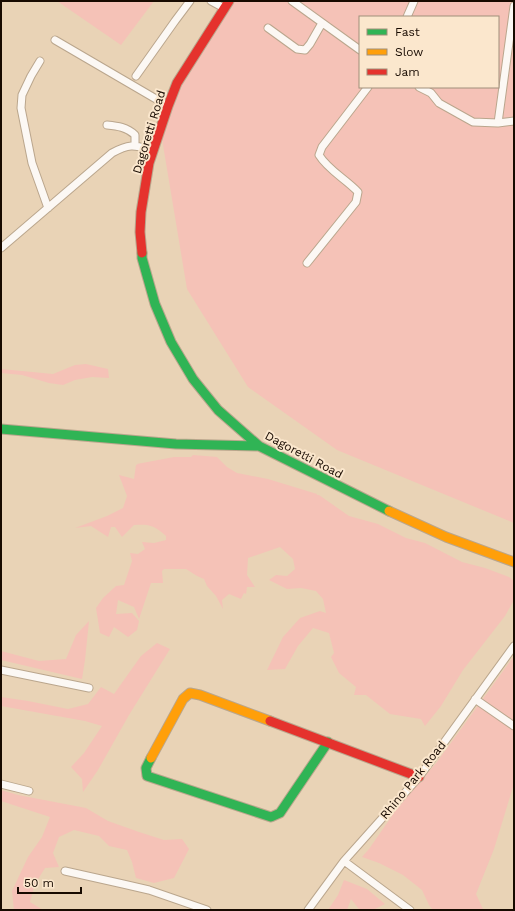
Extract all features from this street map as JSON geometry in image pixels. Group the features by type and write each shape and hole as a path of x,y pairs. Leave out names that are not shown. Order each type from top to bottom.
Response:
{"street":[{"path":"136,76 190,1"},
{"path":"211,1 227,4"},
{"path":"292,1 359,49"},
{"path":"407,16 414,1"},
{"name":"Dagoretti Road","path":"227,4 177,83 149,163 140,212 142,258 155,304 171,342 193,378 218,410 259,446 386,510 446,537 514,562"},
{"path":"498,123 514,6"},
{"path":"268,28 297,49 304,50 310,44 322,23"},
{"path":"55,40 168,106"},
{"path":"40,61 22,95 21,108 32,163 48,208"},
{"path":"307,263 356,202 358,192 319,156 322,147 367,88"},
{"path":"421,88 431,93 439,103 473,122 498,123 514,121"},
{"path":"107,125 126,129 135,135 135,145"},
{"path":"1,248 112,153 123,147 135,145 153,150"},
{"path":"1,429 176,444 259,446"},
{"name":"Rhino Park Road","path":"308,910 344,861 419,777 514,646"},
{"path":"1,670 89,688"},
{"path":"328,742 280,813 271,817 147,776 146,768 183,699 190,693 200,695 328,742 419,777"},
{"path":"475,699 514,726"},
{"path":"1,784 29,791"},
{"path":"344,861 410,910"},
{"path":"65,871 149,890 207,910"}],"shaded area":[{"path":"57,1 154,1 121,45"},
{"path":"228,1 514,1 514,523 337,450 248,387 187,289 158,115"},
{"path":"86,364 108,369 109,378 92,377 75,380 63,385 49,383 22,375 1,373 1,369 53,374 75,365"},
{"path":"193,455 217,457 227,467 237,473 268,479 317,494 349,516 378,524 406,538 425,543 462,562 485,568 509,577 514,581 514,600 505,616 463,670 441,706 425,726 421,719 390,714 366,695 354,695 356,687 339,673 331,657 334,653 329,633 313,628 298,646 285,669 267,670 283,637 300,618 320,611 326,613 323,599 316,591 301,588 287,589 269,580 276,575 287,576 295,569 293,559 280,547 248,558 247,575 255,587 247,587 246,594 244,593 241,599 229,594 222,600 223,609 216,596 207,586 204,579 186,569 164,569 162,571 163,583 151,583 139,619 134,607 118,600 116,614 132,613 139,621 137,630 128,637 114,627 109,637 100,633 96,608 103,598 116,586 124,585 132,561 130,553 138,554 145,549 142,542 154,543 166,540 166,536 155,527 144,525 134,525 122,537 115,527 111,527 108,537 91,526 75,528 107,516 123,508 127,496 119,475 134,479 137,464 174,457 191,457"},
{"path":"89,621 82,679 1,660 1,651 39,661 66,659 76,635"},
{"path":"157,643 170,649 129,715 98,770 83,792 82,779 71,767 84,753 102,726 85,721 1,706 1,697 68,709 88,704 101,687 114,694 141,656"},
{"path":"514,656 514,787 494,849 476,894 483,909 433,910 422,890 403,875 379,863 362,857 396,810 437,762"},
{"path":"1,790 18,795 86,808 108,821 139,832 164,840 182,839 189,849 174,878 154,883 136,878 127,850 109,846 99,836 74,830 59,837 53,853 59,867 45,868 35,884 30,902 43,910 14,910 12,891 28,857 42,837 50,817 1,801"},
{"path":"344,880 367,889 385,904 373,910 360,910 351,899 347,910 328,910 338,895"}],"traffic: fast":[{"path":"142,253 142,258 155,304 171,342 193,379 218,410 259,446 389,511"},
{"path":"1,429 176,444 259,446"},
{"path":"151,758 146,768 147,776 271,817 280,813 328,742"}],"traffic: slow":[{"path":"389,511 446,537 514,562"},
{"path":"151,758 183,699 190,693 200,695 270,721"}],"traffic: jam":[{"path":"142,253 140,232 141,212 149,163 168,106 177,83 229,1"},
{"path":"270,721 419,777"}]}
